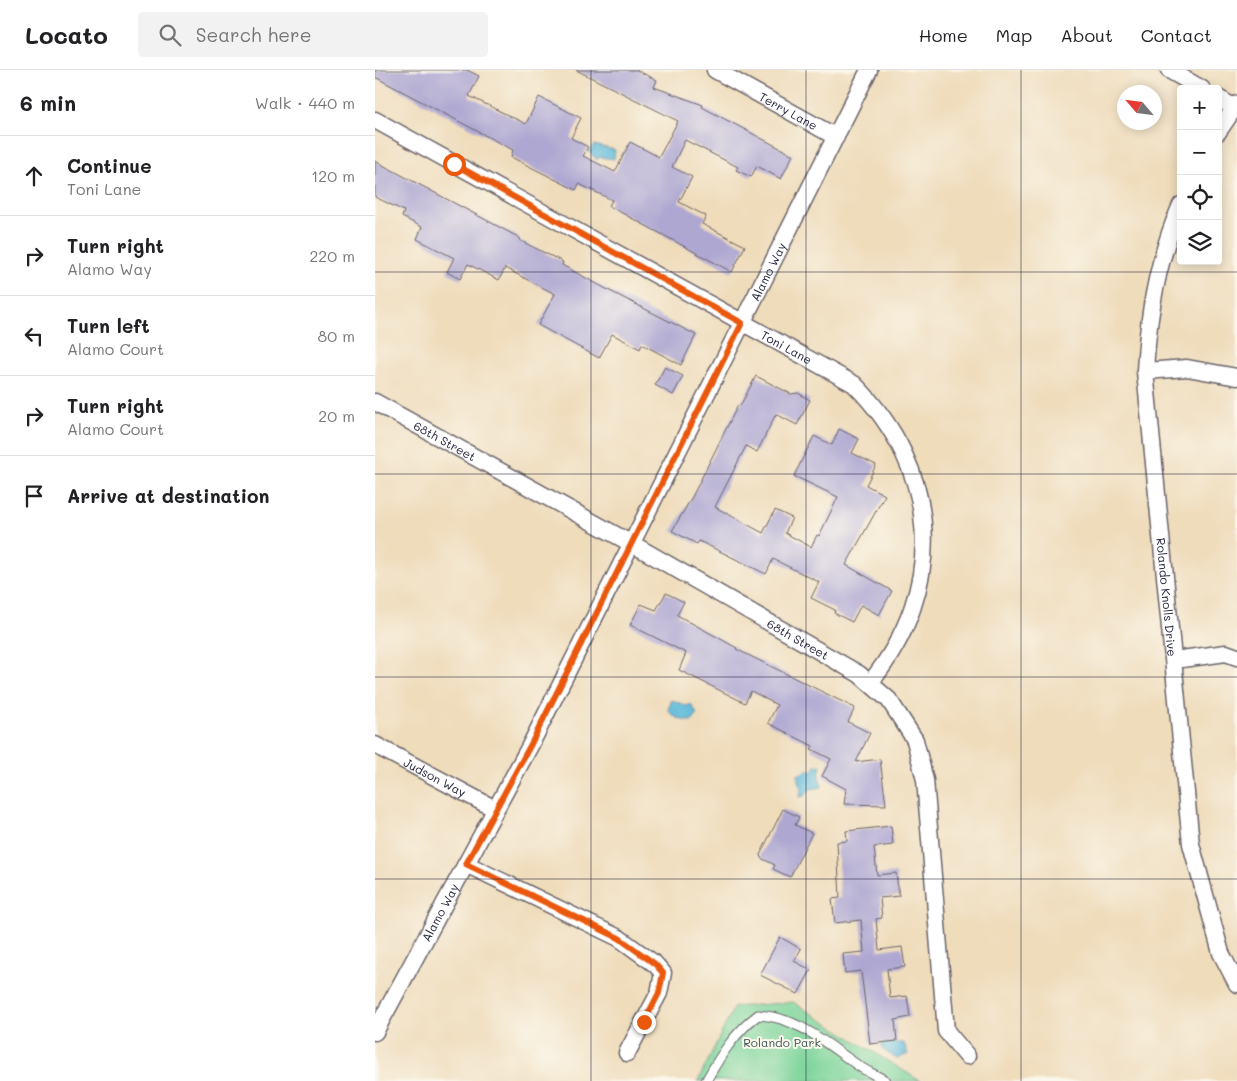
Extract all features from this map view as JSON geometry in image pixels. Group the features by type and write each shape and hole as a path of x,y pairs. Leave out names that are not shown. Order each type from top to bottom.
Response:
{"street":[{"name":"Terry Lane","path":"715,70 835,137"},
{"name":"Alamo Way","path":"375,1032 531,744 869,70"},
{"path":"1169,70 1195,85"},
{"path":"1219,130 1236,107 1222,100"},
{"name":"Toni Lane","path":"375,120 854,384 886,420 909,463 922,508 924,540 921,578 908,624 885,664 870,682"},
{"name":"Rolando Knolls Drive","path":"1177,217 1161,263 1155,290 1147,340 1145,371 1191,844 1221,953 1237,984"},
{"path":"1145,371 1187,368 1237,377"},
{"name":"68th Street","path":"375,402 631,543 870,682 889,700 915,740 925,780 945,1031 967,1056"},
{"path":"1174,660 1226,653 1237,657"},
{"name":"Judson Way","path":"375,745 495,809"},
{"path":"466,864 619,938 655,964 663,973 659,993 627,1053"}],"lane":[{"path":"706,1081 724,1050 745,1024 758,1015 777,1016 811,1032 863,1069 886,1081"}],"green space":[{"name":"Rolando Park","path":"793,1002 920,1081 698,1081 734,1007"}],"water":[{"path":"594,145 615,150 614,159 599,157 597,160 589,152"},
{"path":"672,700 687,706 691,704 697,714 692,721 679,718 670,712 668,709"},
{"path":"821,765 819,776 822,787 810,789 804,796 800,797 801,790 798,775 809,769 811,773 816,766"},
{"path":"885,1043 904,1043 908,1054 897,1059 882,1049 881,1046"}],"building":[{"path":"375,70 467,70 479,76 469,96 526,124 539,97 581,118 571,138 588,147 583,156 615,172 630,142 659,157 678,121 576,70 636,70 657,80 654,87 703,105 702,107 793,155 781,179 757,166 751,177 736,170 738,167 685,140 672,167 692,177 679,202 706,216 702,224 745,246 732,272 609,206 612,200 579,184 576,190 511,157 513,150 375,77"},
{"path":"375,161 520,238 519,240 563,262 562,265 696,335 681,365 642,344 640,349 612,334 599,358 538,325 555,294 505,268 499,280 468,264 460,279 447,272 454,258 417,239 422,227 402,217 404,211 375,197"},
{"path":"665,367 683,376 673,395 655,385"},
{"path":"756,376 791,394 798,393 810,400 797,425 776,414 757,452 746,446 715,507 763,533 775,510 792,518 785,533 811,547 817,535 819,536 838,497 794,476 814,436 832,445 839,429 859,439 852,453 876,465 866,485 885,495 846,565 892,591 879,615 861,605 852,622 834,613 835,610 811,598 819,582 773,559 766,574 699,541 697,544 672,531 692,497 738,405 740,406"},
{"path":"666,593 684,602 677,615 736,649 855,708 848,722 870,733 856,762 880,759 886,805 844,804 846,789 822,776 831,759 811,749 813,746 768,723 777,705 751,691 745,703 679,670 686,653 630,625 641,604 656,610"},
{"path":"783,809 799,817 795,825 812,833 790,877 773,869 775,865 761,858 760,855"},
{"path":"891,826 893,845 874,847 877,875 896,873 899,896 880,898 882,918 876,919 879,950 902,947 905,967 887,969 890,998 907,996 910,1017 895,1020 897,1041 870,1044 861,971 845,973 843,954 864,952 861,920 835,923 832,899 840,898 837,842 847,841 846,831"},
{"path":"780,937 801,949 794,961 811,970 798,994 760,975"}],"route":[{"path":"454,164 742,323 531,744 466,864 619,938 655,964 663,973 659,993 644,1022"}]}
